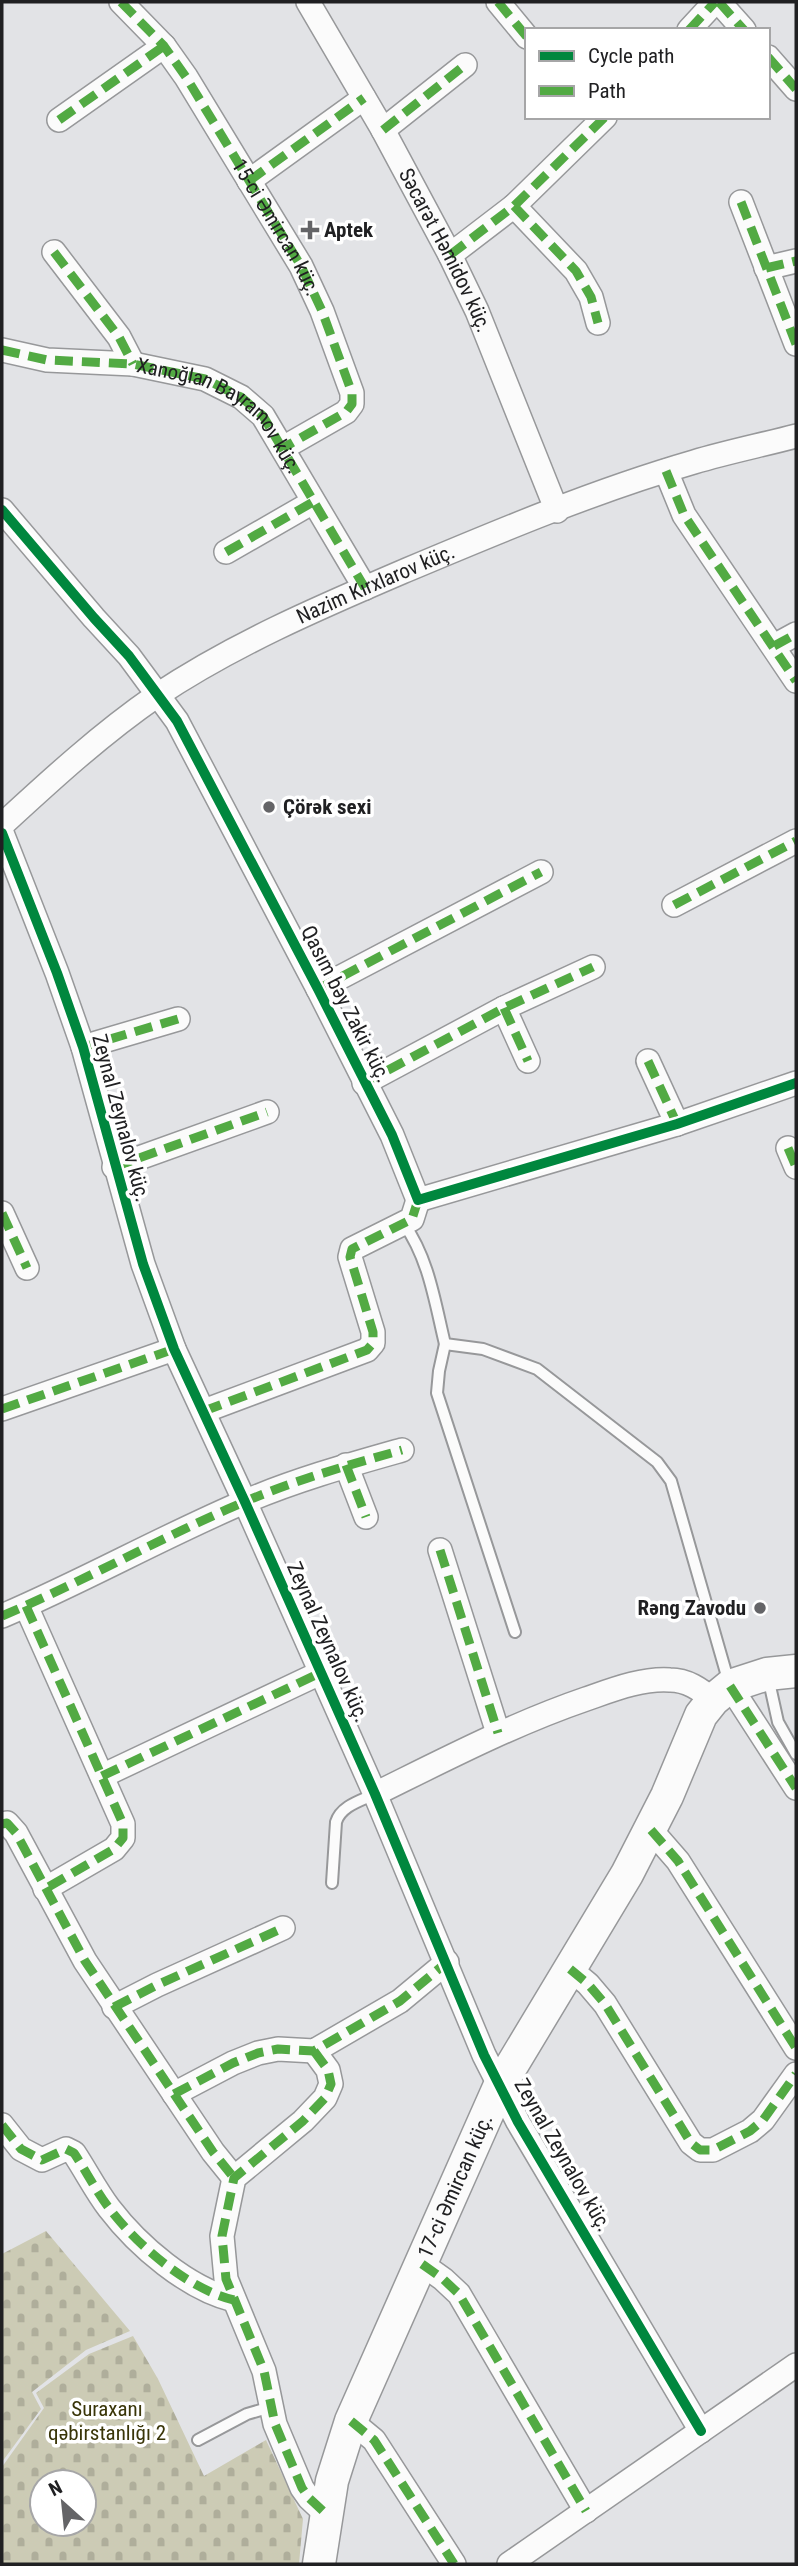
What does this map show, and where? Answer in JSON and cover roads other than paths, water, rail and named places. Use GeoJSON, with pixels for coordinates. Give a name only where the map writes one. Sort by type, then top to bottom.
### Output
{"type":"FeatureCollection","features":[{"type":"Feature","properties":{"kind":"street","name":"15-ci Əmircan küç."},"geometry":{"type":"LineString","coordinates":[[121,2],[163,46],[186,77],[301,266],[322,312],[352,393],[352,404],[346,412],[283,448]]}},
{"type":"Feature","properties":{"kind":"street","name":"Səcarət Həmidov küç."},"geometry":{"type":"LineString","coordinates":[[308,2],[383,130],[450,255],[477,311],[556,511]]}},
{"type":"Feature","properties":{"kind":"street"},"geometry":{"type":"LineString","coordinates":[[498,2],[525,35]]}},
{"type":"Feature","properties":{"kind":"street"},"geometry":{"type":"LineString","coordinates":[[691,28],[717,2],[742,28]]}},
{"type":"Feature","properties":{"kind":"street"},"geometry":{"type":"LineString","coordinates":[[59,120],[163,46]]}},
{"type":"Feature","properties":{"kind":"street"},"geometry":{"type":"LineString","coordinates":[[770,59],[796,89]]}},
{"type":"Feature","properties":{"kind":"street"},"geometry":{"type":"LineString","coordinates":[[383,130],[465,65]]}},
{"type":"Feature","properties":{"kind":"street"},"geometry":{"type":"LineString","coordinates":[[249,181],[364,98]]}},
{"type":"Feature","properties":{"kind":"street"},"geometry":{"type":"LineString","coordinates":[[450,255],[514,206],[598,120]]}},
{"type":"Feature","properties":{"kind":"street"},"geometry":{"type":"LineString","coordinates":[[741,202],[796,344]]}},
{"type":"Feature","properties":{"kind":"street"},"geometry":{"type":"LineString","coordinates":[[514,206],[576,271],[591,298],[598,323]]}},
{"type":"Feature","properties":{"kind":"street"},"geometry":{"type":"LineString","coordinates":[[54,252],[119,337],[133,364]]}},
{"type":"Feature","properties":{"kind":"street"},"geometry":{"type":"LineString","coordinates":[[766,268],[796,261]]}},
{"type":"Feature","properties":{"kind":"street","name":"Xanoğlan Bayramov küç."},"geometry":{"type":"LineString","coordinates":[[2,350],[47,359],[133,364],[205,379],[241,397],[263,416],[365,588]]}},
{"type":"Feature","properties":{"kind":"street","name":"Nazim Kırxlarov küç."},"geometry":{"type":"LineString","coordinates":[[2,825],[109,730],[159,694],[296,619],[470,543],[556,511],[666,471],[796,436]]}},
{"type":"Feature","properties":{"kind":"street"},"geometry":{"type":"LineString","coordinates":[[666,471],[684,515],[796,681]]}},
{"type":"Feature","properties":{"kind":"street"},"geometry":{"type":"LineString","coordinates":[[226,552],[313,502]]}},
{"type":"Feature","properties":{"kind":"street","name":"Qasım bəy Zakir küç."},"geometry":{"type":"LineString","coordinates":[[2,510],[129,656],[177,721],[392,1135],[418,1200]]}},
{"type":"Feature","properties":{"kind":"street"},"geometry":{"type":"LineString","coordinates":[[774,646],[796,634]]}},
{"type":"Feature","properties":{"kind":"street","name":"Zeynal Zeynalov küç."},"geometry":{"type":"LineString","coordinates":[[2,833],[83,1047],[146,1276],[174,1349],[375,1794],[484,2055],[519,2122],[701,2431]]}},
{"type":"Feature","properties":{"kind":"street"},"geometry":{"type":"LineString","coordinates":[[674,905],[796,841]]}},
{"type":"Feature","properties":{"kind":"street"},"geometry":{"type":"LineString","coordinates":[[318,989],[541,872]]}},
{"type":"Feature","properties":{"kind":"street"},"geometry":{"type":"LineString","coordinates":[[364,1083],[503,1008],[593,967]]}},
{"type":"Feature","properties":{"kind":"street"},"geometry":{"type":"LineString","coordinates":[[503,1008],[528,1061]]}},
{"type":"Feature","properties":{"kind":"street"},"geometry":{"type":"LineString","coordinates":[[83,1047],[178,1019]]}},
{"type":"Feature","properties":{"kind":"street"},"geometry":{"type":"LineString","coordinates":[[648,1061],[677,1124]]}},
{"type":"Feature","properties":{"kind":"street"},"geometry":{"type":"LineString","coordinates":[[204,1411],[367,1350],[373,1343],[373,1332],[350,1257],[352,1248],[412,1219],[418,1200],[677,1124],[765,1096],[796,1083]]}},
{"type":"Feature","properties":{"kind":"street"},"geometry":{"type":"LineString","coordinates":[[114,1167],[267,1112]]}},
{"type":"Feature","properties":{"kind":"street"},"geometry":{"type":"LineString","coordinates":[[2,1213],[27,1268]]}},
{"type":"Feature","properties":{"kind":"street"},"geometry":{"type":"LineString","coordinates":[[2,1409],[174,1349]]}},
{"type":"Feature","properties":{"kind":"street"},"geometry":{"type":"LineString","coordinates":[[2,1616],[245,1502],[346,1465],[402,1450]]}},
{"type":"Feature","properties":{"kind":"street"},"geometry":{"type":"LineString","coordinates":[[346,1465],[366,1517]]}},
{"type":"Feature","properties":{"kind":"street"},"geometry":{"type":"LineString","coordinates":[[440,1550],[498,1733]]}},
{"type":"Feature","properties":{"kind":"street"},"geometry":{"type":"LineString","coordinates":[[26,1606],[123,1824],[123,1838],[114,1849],[44,1889]]}},
{"type":"Feature","properties":{"kind":"street"},"geometry":{"type":"LineString","coordinates":[[102,1776],[320,1673]]}},
{"type":"Feature","properties":{"kind":"street"},"geometry":{"type":"LineString","coordinates":[[375,1794],[535,1716],[611,1690],[670,1679],[721,1693],[782,1673]]}},
{"type":"Feature","properties":{"kind":"street"},"geometry":{"type":"LineString","coordinates":[[721,1693],[796,1788]]}},
{"type":"Feature","properties":{"kind":"street","name":"17-ci Əmircan küç."},"geometry":{"type":"LineString","coordinates":[[319,2564],[332,2481],[351,2421],[500,2085],[651,1830],[693,1730],[721,1693]]}},
{"type":"Feature","properties":{"kind":"street"},"geometry":{"type":"LineString","coordinates":[[2,1824],[7,1823],[16,1833],[44,1889],[114,2007],[234,2178]]}},
{"type":"Feature","properties":{"kind":"street"},"geometry":{"type":"LineString","coordinates":[[651,1830],[678,1861],[796,2048]]}},
{"type":"Feature","properties":{"kind":"street"},"geometry":{"type":"LineString","coordinates":[[114,2007],[283,1928]]}},
{"type":"Feature","properties":{"kind":"street"},"geometry":{"type":"LineString","coordinates":[[174,2094],[258,2053],[278,2049],[314,2051],[400,2001],[447,1962]]}},
{"type":"Feature","properties":{"kind":"street"},"geometry":{"type":"LineString","coordinates":[[570,1969],[588,1984],[605,2004],[691,2143],[700,2150],[713,2150],[750,2131],[763,2120],[796,2074]]}},
{"type":"Feature","properties":{"kind":"street"},"geometry":{"type":"LineString","coordinates":[[314,2051],[328,2070],[331,2084],[325,2098],[303,2121],[234,2178],[222,2236],[226,2279],[264,2371],[275,2424],[302,2488],[325,2513]]}},
{"type":"Feature","properties":{"kind":"street"},"geometry":{"type":"LineString","coordinates":[[2,2125],[21,2149],[42,2160],[66,2149],[74,2153],[109,2208],[127,2229],[173,2270],[215,2296],[234,2300]]}},
{"type":"Feature","properties":{"kind":"street"},"geometry":{"type":"LineString","coordinates":[[422,2264],[443,2278],[459,2294],[586,2511]]}},
{"type":"Feature","properties":{"kind":"street"},"geometry":{"type":"LineString","coordinates":[[509,2564],[796,2365]]}},
{"type":"Feature","properties":{"kind":"street"},"geometry":{"type":"LineString","coordinates":[[351,2421],[374,2440],[454,2564]]}},
{"type":"Feature","properties":{"kind":"lane"},"geometry":{"type":"LineString","coordinates":[[404,1224],[422,1257],[445,1344],[437,1393],[515,1632]]}},
{"type":"Feature","properties":{"kind":"lane"},"geometry":{"type":"LineString","coordinates":[[445,1344],[483,1349],[537,1369],[657,1462],[671,1481],[721,1693]]}},
{"type":"Feature","properties":{"kind":"lane"},"geometry":{"type":"LineString","coordinates":[[782,1673],[778,1721],[796,1754]]}},
{"type":"Feature","properties":{"kind":"lane"},"geometry":{"type":"LineString","coordinates":[[331,1883],[338,1814],[375,1794]]}},
{"type":"Feature","properties":{"kind":"lane"},"geometry":{"type":"LineString","coordinates":[[198,2440],[247,2414],[271,2407]]}},
{"type":"Feature","properties":{"kind":"place","name":"Aptek"},"geometry":{"type":"Point","coordinates":[310,230]}},
{"type":"Feature","properties":{"kind":"place","name":"Çörək sexi"},"geometry":{"type":"Point","coordinates":[269,807]}},
{"type":"Feature","properties":{"kind":"place","name":"Rəng Zavodu"},"geometry":{"type":"Point","coordinates":[760,1608]}},
{"type":"Feature","properties":{"kind":"park label","name":"Suraxanı qəbirstanlığı 2"},"geometry":{"type":"Point","coordinates":[107,2421]}}]}
